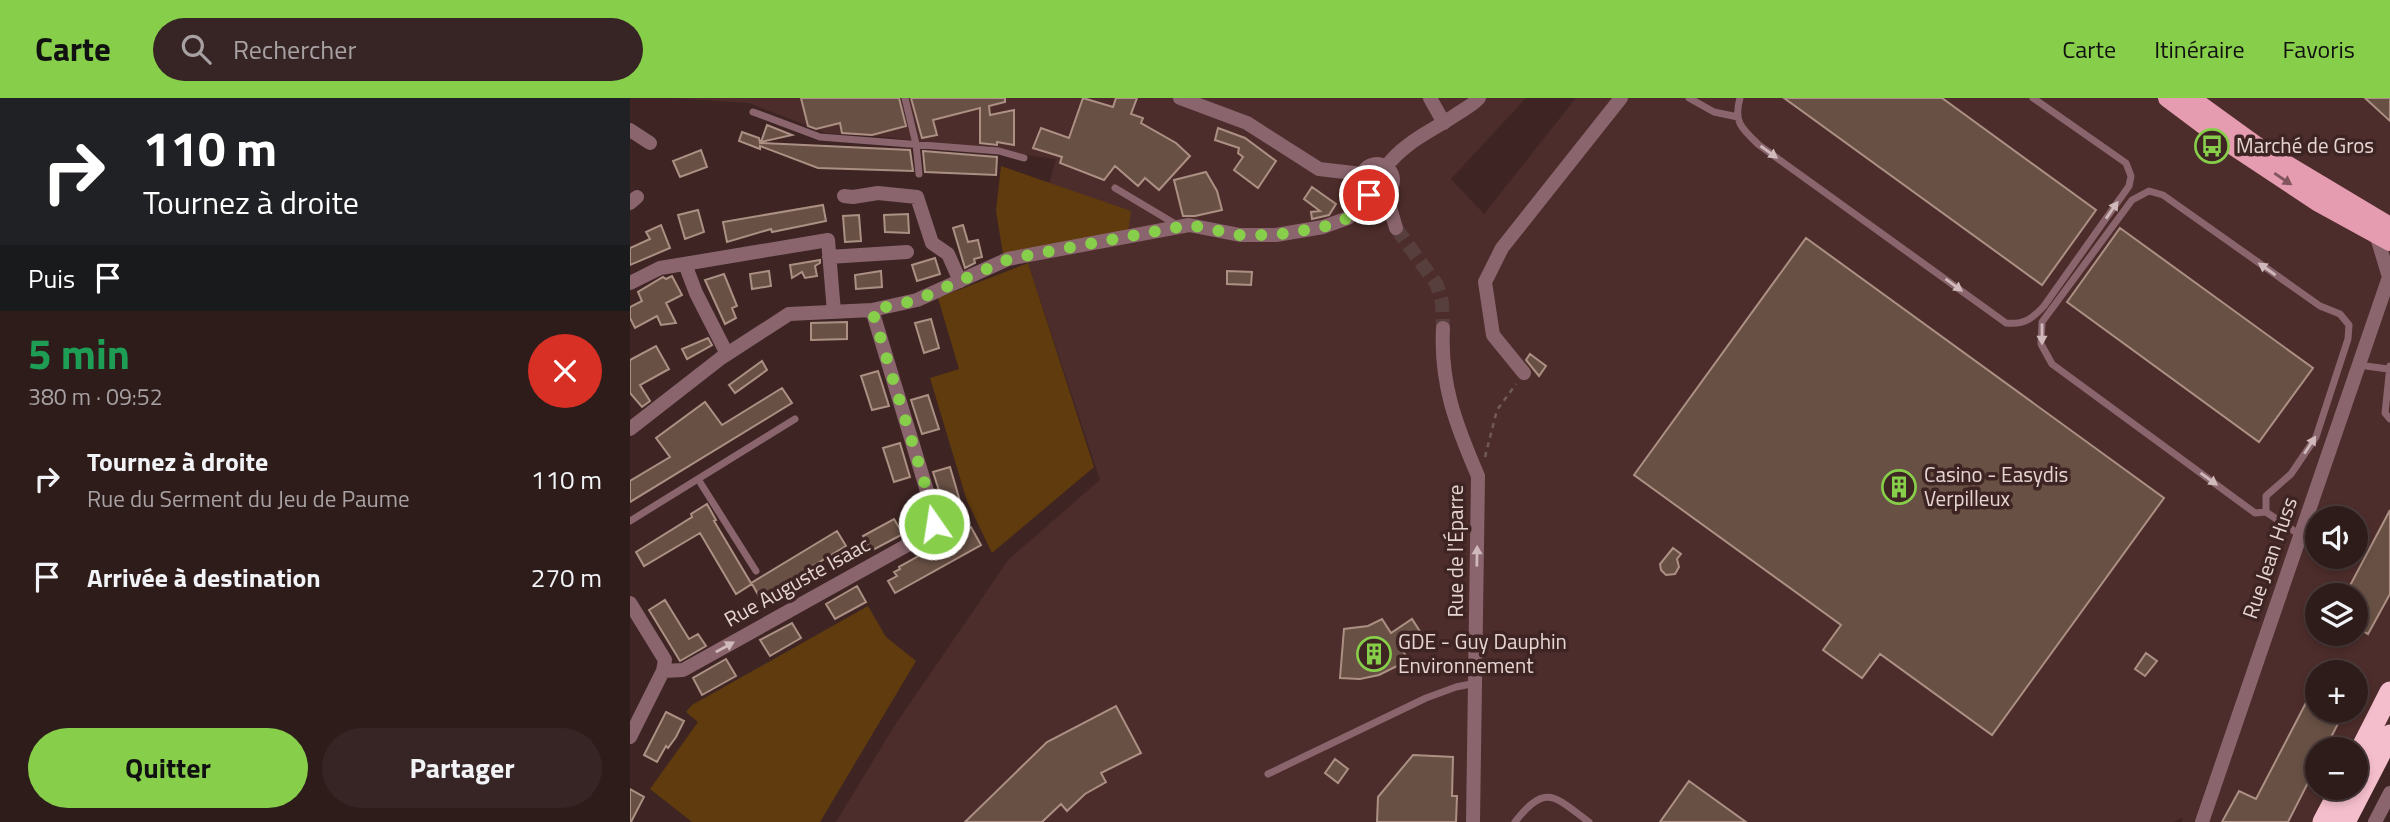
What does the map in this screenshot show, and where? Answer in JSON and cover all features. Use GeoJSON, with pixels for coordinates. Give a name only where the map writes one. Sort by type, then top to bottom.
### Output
{"type":"FeatureCollection","features":[{"type":"Feature","properties":{"kind":"highway"},"geometry":{"type":"LineString","coordinates":[[2367,737],[2390,692]]}},
{"type":"Feature","properties":{"kind":"highway"},"geometry":{"type":"LineString","coordinates":[[2345,822],[2390,736]]}},
{"type":"Feature","properties":{"kind":"highway"},"geometry":{"type":"LineString","coordinates":[[2323,822],[2335,800]]}},
{"type":"Feature","properties":{"kind":"main road"},"geometry":{"type":"LineString","coordinates":[[2167,98],[2219,137],[2318,202],[2385,234]]}},
{"type":"Feature","properties":{"kind":"main road"},"geometry":{"type":"LineString","coordinates":[[2191,98],[2385,234]]}},
{"type":"Feature","properties":{"kind":"street"},"geometry":{"type":"LineString","coordinates":[[1180,98],[1247,122],[1319,169],[1362,174]]}},
{"type":"Feature","properties":{"kind":"street"},"geometry":{"type":"LineString","coordinates":[[1430,98],[1444,123]]}},
{"type":"Feature","properties":{"kind":"street"},"geometry":{"type":"LineString","coordinates":[[1387,167],[1396,154],[1408,144],[1479,98]]}},
{"type":"Feature","properties":{"kind":"street"},"geometry":{"type":"LineString","coordinates":[[1524,373],[1493,335],[1485,282],[1502,248],[1621,98]]}},
{"type":"Feature","properties":{"kind":"street"},"geometry":{"type":"LineString","coordinates":[[630,130],[650,143]]}},
{"type":"Feature","properties":{"kind":"street"},"geometry":{"type":"LineString","coordinates":[[1372,165],[1387,167],[1393,180],[1386,194],[1378,197],[1369,195],[1361,184],[1362,174],[1372,165]]}},
{"type":"Feature","properties":{"kind":"street"},"geometry":{"type":"LineString","coordinates":[[844,196],[878,193],[917,197],[932,243],[947,254],[960,281]]}},
{"type":"Feature","properties":{"kind":"street"},"geometry":{"type":"LineString","coordinates":[[1386,194],[1396,228]]}},
{"type":"Feature","properties":{"kind":"street"},"geometry":{"type":"LineString","coordinates":[[630,429],[727,355],[789,314],[872,310],[917,300],[1009,259],[1189,225],[1240,235],[1276,235],[1311,229],[1348,218],[1363,205],[1369,195]]}},
{"type":"Feature","properties":{"kind":"street","name":"Rue Jean Huss"},"geometry":{"type":"LineString","coordinates":[[2202,822],[2358,365],[2385,303],[2389,276],[2385,234]]}},
{"type":"Feature","properties":{"kind":"street"},"geometry":{"type":"LineString","coordinates":[[630,282],[660,268],[828,240],[834,312]]}},
{"type":"Feature","properties":{"kind":"street"},"geometry":{"type":"LineString","coordinates":[[829,257],[906,252]]}},
{"type":"Feature","properties":{"kind":"street"},"geometry":{"type":"LineString","coordinates":[[685,264],[696,293],[727,355]]}},
{"type":"Feature","properties":{"kind":"street","name":"Rue Auguste Isaac"},"geometry":{"type":"LineString","coordinates":[[663,671],[683,670],[929,533],[934,524],[934,514],[872,310]]}},
{"type":"Feature","properties":{"kind":"street","name":"Rue de l'Éparre"},"geometry":{"type":"LineString","coordinates":[[1443,328],[1442,352],[1449,401],[1456,426],[1478,476],[1473,822]]}},
{"type":"Feature","properties":{"kind":"street"},"geometry":{"type":"LineString","coordinates":[[630,737],[663,671],[665,660],[631,609]]}},
{"type":"Feature","properties":{"kind":"street"},"geometry":{"type":"LineString","coordinates":[[2375,822],[2390,793]]}},
{"type":"Feature","properties":{"kind":"lane"},"geometry":{"type":"LineString","coordinates":[[905,98],[916,144],[919,174]]}},
{"type":"Feature","properties":{"kind":"lane"},"geometry":{"type":"LineString","coordinates":[[1689,98],[1714,112],[1738,117]]}},
{"type":"Feature","properties":{"kind":"lane"},"geometry":{"type":"LineString","coordinates":[[1740,98],[1736,111],[1742,129],[1759,145],[2006,323],[2019,324],[2032,320],[2044,306],[2130,186],[2131,176],[2126,163],[2033,98]]}},
{"type":"Feature","properties":{"kind":"lane"},"geometry":{"type":"LineString","coordinates":[[753,112],[820,137],[999,151],[1024,158]]}},
{"type":"Feature","properties":{"kind":"lane"},"geometry":{"type":"LineString","coordinates":[[1115,188],[1181,227]]}},
{"type":"Feature","properties":{"kind":"lane"},"geometry":{"type":"LineString","coordinates":[[2266,512],[2266,496],[2291,474],[2316,437],[2348,339],[2349,325],[2340,314],[2320,306],[2163,195],[2149,191],[2132,200],[2042,322],[2041,345],[2052,364],[2255,513],[2266,512],[2300,535]]}},
{"type":"Feature","properties":{"kind":"lane"},"geometry":{"type":"LineString","coordinates":[[2358,365],[2389,368],[2385,413],[2390,419]]}},
{"type":"Feature","properties":{"kind":"lane"},"geometry":{"type":"LineString","coordinates":[[630,521],[795,419]]}},
{"type":"Feature","properties":{"kind":"lane"},"geometry":{"type":"LineString","coordinates":[[698,479],[756,571]]}},
{"type":"Feature","properties":{"kind":"lane"},"geometry":{"type":"LineString","coordinates":[[1268,774],[1426,698],[1476,683]]}},
{"type":"Feature","properties":{"kind":"lane"},"geometry":{"type":"LineString","coordinates":[[1515,822],[1531,804],[1546,796],[1555,797],[1589,822]]}},
{"type":"Feature","properties":{"kind":"path"},"geometry":{"type":"LineString","coordinates":[[1478,476],[1497,410],[1524,373]]}},
{"type":"Feature","properties":{"kind":"shaded area"},"geometry":{"type":"Polygon","coordinates":[[[672,98],[1526,98],[1451,179],[1484,214],[1576,98],[2390,98],[2390,749],[2368,794],[2368,737],[2305,737],[2305,800],[2365,800],[2354,822],[2182,822],[2183,818],[2172,822],[836,822],[895,725],[1009,559],[1100,480],[1028,263],[1056,159],[888,137],[826,133],[749,103],[672,98]]]}},
{"type":"Feature","properties":{"kind":"shaded area"},"geometry":{"type":"Polygon","coordinates":[[[1001,166],[1131,211],[1128,232],[1003,254],[996,211],[1001,166]]]}},
{"type":"Feature","properties":{"kind":"shaded area"},"geometry":{"type":"Polygon","coordinates":[[[1028,263],[1094,467],[992,553],[967,501],[930,378],[959,369],[938,298],[1028,263]]]}},
{"type":"Feature","properties":{"kind":"shaded area"},"geometry":{"type":"Polygon","coordinates":[[[868,606],[886,637],[916,661],[820,822],[692,822],[650,789],[698,722],[686,712],[692,705],[868,606]]]}},
{"type":"Feature","properties":{"kind":"building"},"geometry":{"type":"Polygon","coordinates":[[[801,98],[899,98],[906,126],[872,135],[842,133],[840,123],[816,129],[808,126],[801,98]]]}},
{"type":"Feature","properties":{"kind":"building"},"geometry":{"type":"Polygon","coordinates":[[[911,98],[1005,98],[1005,102],[989,106],[990,115],[1014,110],[1014,145],[980,143],[980,108],[933,120],[937,135],[922,138],[911,98]]]}},
{"type":"Feature","properties":{"kind":"building"},"geometry":{"type":"Polygon","coordinates":[[[1083,98],[1113,107],[1116,98],[1137,98],[1131,114],[1143,118],[1141,123],[1176,143],[1190,156],[1159,190],[1145,178],[1138,186],[1115,166],[1104,180],[1060,163],[1062,157],[1033,148],[1041,128],[1069,138],[1083,98]]]}},
{"type":"Feature","properties":{"kind":"building"},"geometry":{"type":"Polygon","coordinates":[[[1784,98],[1942,98],[2096,210],[2042,285],[1784,98]]]}},
{"type":"Feature","properties":{"kind":"building"},"geometry":{"type":"Polygon","coordinates":[[[2365,98],[2390,98],[2390,121],[2365,98]]]}},
{"type":"Feature","properties":{"kind":"building"},"geometry":{"type":"Polygon","coordinates":[[[767,125],[792,135],[761,142],[767,125]]]}},
{"type":"Feature","properties":{"kind":"building"},"geometry":{"type":"Polygon","coordinates":[[[1218,128],[1245,138],[1276,161],[1258,188],[1234,170],[1243,157],[1238,153],[1239,148],[1215,140],[1218,128]]]}},
{"type":"Feature","properties":{"kind":"building"},"geometry":{"type":"Polygon","coordinates":[[[742,132],[759,138],[760,143],[910,150],[913,171],[818,168],[739,141],[742,132]]]}},
{"type":"Feature","properties":{"kind":"building"},"geometry":{"type":"Polygon","coordinates":[[[701,150],[707,167],[680,177],[673,161],[701,150]]]}},
{"type":"Feature","properties":{"kind":"building"},"geometry":{"type":"Polygon","coordinates":[[[923,151],[997,157],[996,175],[925,172],[923,151]]]}},
{"type":"Feature","properties":{"kind":"building"},"geometry":{"type":"Polygon","coordinates":[[[1206,172],[1217,191],[1222,210],[1183,216],[1174,180],[1206,172]]]}},
{"type":"Feature","properties":{"kind":"building"},"geometry":{"type":"Polygon","coordinates":[[[1312,187],[1336,204],[1329,215],[1312,219],[1311,212],[1320,211],[1304,199],[1312,187]]]}},
{"type":"Feature","properties":{"kind":"building"},"geometry":{"type":"Polygon","coordinates":[[[823,205],[826,221],[772,232],[771,229],[727,242],[723,222],[823,205]]]}},
{"type":"Feature","properties":{"kind":"building"},"geometry":{"type":"Polygon","coordinates":[[[698,210],[704,232],[685,239],[678,215],[698,210]]]}},
{"type":"Feature","properties":{"kind":"building"},"geometry":{"type":"Polygon","coordinates":[[[908,214],[909,233],[885,232],[884,215],[908,214]]]}},
{"type":"Feature","properties":{"kind":"building"},"geometry":{"type":"Polygon","coordinates":[[[859,215],[861,241],[845,242],[843,216],[859,215]]]}},
{"type":"Feature","properties":{"kind":"building"},"geometry":{"type":"Polygon","coordinates":[[[661,225],[670,248],[630,265],[630,248],[650,239],[646,232],[661,225]]]}},
{"type":"Feature","properties":{"kind":"building"},"geometry":{"type":"Polygon","coordinates":[[[963,225],[968,242],[978,240],[982,257],[974,259],[975,263],[965,268],[953,228],[963,225]]]}},
{"type":"Feature","properties":{"kind":"building"},"geometry":{"type":"Polygon","coordinates":[[[2120,228],[2313,368],[2259,442],[2067,302],[2120,228]]]}},
{"type":"Feature","properties":{"kind":"building","name":"Casino - Easydis Verpilleux"},"geometry":{"type":"Polygon","coordinates":[[[1806,238],[2164,498],[1992,735],[1880,654],[1862,678],[1823,650],[1841,625],[1634,475],[1806,238]]]}},
{"type":"Feature","properties":{"kind":"building"},"geometry":{"type":"Polygon","coordinates":[[[935,258],[940,274],[917,281],[912,265],[935,258]]]}},
{"type":"Feature","properties":{"kind":"building"},"geometry":{"type":"Polygon","coordinates":[[[820,260],[815,266],[817,276],[805,278],[802,272],[792,278],[790,265],[820,260]]]}},
{"type":"Feature","properties":{"kind":"building"},"geometry":{"type":"Polygon","coordinates":[[[769,271],[771,286],[752,289],[750,274],[769,271]]]}},
{"type":"Feature","properties":{"kind":"building"},"geometry":{"type":"Polygon","coordinates":[[[881,271],[882,287],[856,289],[855,275],[881,271]]]}},
{"type":"Feature","properties":{"kind":"building"},"geometry":{"type":"Polygon","coordinates":[[[1227,271],[1252,272],[1251,285],[1227,284],[1227,271]]]}},
{"type":"Feature","properties":{"kind":"building"},"geometry":{"type":"Polygon","coordinates":[[[724,274],[737,306],[732,308],[736,318],[725,324],[705,280],[724,274]]]}},
{"type":"Feature","properties":{"kind":"building"},"geometry":{"type":"Polygon","coordinates":[[[672,276],[682,295],[666,303],[676,323],[661,325],[657,316],[635,328],[630,318],[630,307],[642,301],[638,292],[663,277],[666,279],[672,276]]]}},
{"type":"Feature","properties":{"kind":"building"},"geometry":{"type":"Polygon","coordinates":[[[931,319],[939,348],[924,353],[915,323],[931,319]]]}},
{"type":"Feature","properties":{"kind":"building"},"geometry":{"type":"Polygon","coordinates":[[[847,322],[847,339],[811,340],[811,323],[847,322]]]}},
{"type":"Feature","properties":{"kind":"building"},"geometry":{"type":"Polygon","coordinates":[[[708,338],[712,345],[687,359],[682,349],[708,338]]]}},
{"type":"Feature","properties":{"kind":"building"},"geometry":{"type":"Polygon","coordinates":[[[656,346],[669,369],[640,385],[650,401],[642,407],[630,393],[630,360],[656,346]]]}},
{"type":"Feature","properties":{"kind":"building"},"geometry":{"type":"Polygon","coordinates":[[[1530,354],[1546,366],[1539,376],[1526,360],[1530,354]]]}},
{"type":"Feature","properties":{"kind":"building"},"geometry":{"type":"Polygon","coordinates":[[[762,361],[767,370],[735,393],[729,385],[762,361]]]}},
{"type":"Feature","properties":{"kind":"building"},"geometry":{"type":"Polygon","coordinates":[[[878,371],[889,406],[872,410],[861,376],[878,371]]]}},
{"type":"Feature","properties":{"kind":"building"},"geometry":{"type":"Polygon","coordinates":[[[782,388],[792,403],[630,502],[630,481],[670,457],[656,438],[705,402],[722,425],[782,388]]]}},
{"type":"Feature","properties":{"kind":"building"},"geometry":{"type":"Polygon","coordinates":[[[928,395],[939,429],[922,434],[911,400],[928,395]]]}},
{"type":"Feature","properties":{"kind":"building"},"geometry":{"type":"Polygon","coordinates":[[[900,443],[910,477],[894,482],[883,448],[900,443]]]}},
{"type":"Feature","properties":{"kind":"building"},"geometry":{"type":"Polygon","coordinates":[[[950,467],[960,501],[944,506],[933,472],[950,467]]]}},
{"type":"Feature","properties":{"kind":"building"},"geometry":{"type":"Polygon","coordinates":[[[707,504],[716,520],[714,521],[751,583],[837,531],[846,546],[760,598],[752,584],[736,594],[700,533],[644,566],[636,552],[692,517],[691,514],[707,504]]]}},
{"type":"Feature","properties":{"kind":"building"},"geometry":{"type":"Polygon","coordinates":[[[2390,510],[2390,594],[2368,634],[2368,583],[2351,583],[2359,569],[2368,569],[2368,552],[2390,510]]]}},
{"type":"Feature","properties":{"kind":"building"},"geometry":{"type":"Polygon","coordinates":[[[894,519],[903,534],[871,551],[863,536],[894,519]]]}},
{"type":"Feature","properties":{"kind":"building"},"geometry":{"type":"Polygon","coordinates":[[[971,527],[981,545],[895,593],[888,581],[897,576],[894,572],[900,569],[899,567],[940,544],[939,541],[961,529],[962,532],[971,527]]]}},
{"type":"Feature","properties":{"kind":"building"},"geometry":{"type":"Polygon","coordinates":[[[1673,548],[1681,554],[1677,559],[1679,567],[1675,574],[1666,575],[1660,564],[1673,548]]]}},
{"type":"Feature","properties":{"kind":"building"},"geometry":{"type":"Polygon","coordinates":[[[857,586],[866,602],[835,619],[826,604],[857,586]]]}},
{"type":"Feature","properties":{"kind":"building"},"geometry":{"type":"Polygon","coordinates":[[[665,600],[689,639],[698,634],[706,646],[680,661],[649,610],[665,600]]]}},
{"type":"Feature","properties":{"kind":"building","name":"GDE - Guy Dauphin Environnement"},"geometry":{"type":"Polygon","coordinates":[[[1382,619],[1391,633],[1412,619],[1421,633],[1400,647],[1409,660],[1379,675],[1360,679],[1340,678],[1344,629],[1368,626],[1382,619]]]}},
{"type":"Feature","properties":{"kind":"building"},"geometry":{"type":"Polygon","coordinates":[[[792,623],[801,638],[770,656],[760,640],[792,623]]]}},
{"type":"Feature","properties":{"kind":"building"},"geometry":{"type":"Polygon","coordinates":[[[2146,653],[2157,661],[2145,676],[2135,669],[2146,653]]]}},
{"type":"Feature","properties":{"kind":"building"},"geometry":{"type":"Polygon","coordinates":[[[726,659],[736,676],[702,695],[693,678],[726,659]]]}},
{"type":"Feature","properties":{"kind":"building"},"geometry":{"type":"Polygon","coordinates":[[[2305,705],[2305,723],[2338,723],[2331,737],[2305,737],[2305,789],[2288,822],[2222,822],[2239,791],[2256,799],[2305,705]]]}},
{"type":"Feature","properties":{"kind":"building"},"geometry":{"type":"Polygon","coordinates":[[[1116,706],[1141,753],[1101,773],[1106,782],[1085,794],[1067,811],[1061,804],[1042,822],[965,822],[1047,742],[1116,706]]]}},
{"type":"Feature","properties":{"kind":"building"},"geometry":{"type":"Polygon","coordinates":[[[666,712],[684,721],[676,737],[668,748],[666,746],[657,762],[644,755],[666,712]]]}},
{"type":"Feature","properties":{"kind":"building"},"geometry":{"type":"Polygon","coordinates":[[[1413,755],[1453,757],[1452,796],[1457,796],[1456,822],[1377,822],[1378,797],[1413,755]]]}},
{"type":"Feature","properties":{"kind":"building"},"geometry":{"type":"Polygon","coordinates":[[[1335,759],[1348,769],[1338,783],[1325,773],[1335,759]]]}},
{"type":"Feature","properties":{"kind":"building"},"geometry":{"type":"Polygon","coordinates":[[[1689,781],[1746,822],[1660,822],[1689,781]]]}},
{"type":"Feature","properties":{"kind":"building"},"geometry":{"type":"Polygon","coordinates":[[[630,789],[644,797],[631,822],[630,822],[630,789]]]}},
{"type":"Feature","properties":{"kind":"tunnel"},"geometry":{"type":"LineString","coordinates":[[1396,228],[1437,285],[1442,302],[1443,328]]}},
{"type":"Feature","properties":{"kind":"place","name":"Marché de Gros"},"geometry":{"type":"Point","coordinates":[2212,146]}},
{"type":"Feature","properties":{"kind":"place","name":"Casino - Easydis Verpilleux"},"geometry":{"type":"Point","coordinates":[1899,487]}},
{"type":"Feature","properties":{"kind":"place","name":"GDE - Guy Dauphin Environnement"},"geometry":{"type":"Point","coordinates":[1374,654]}},
{"type":"Feature","properties":{"kind":"route"},"geometry":{"type":"LineString","coordinates":[[934,524],[934,514],[872,310],[917,300],[1009,259],[1189,225],[1240,235],[1276,235],[1323,227],[1348,218],[1363,205],[1369,195]]}}]}
